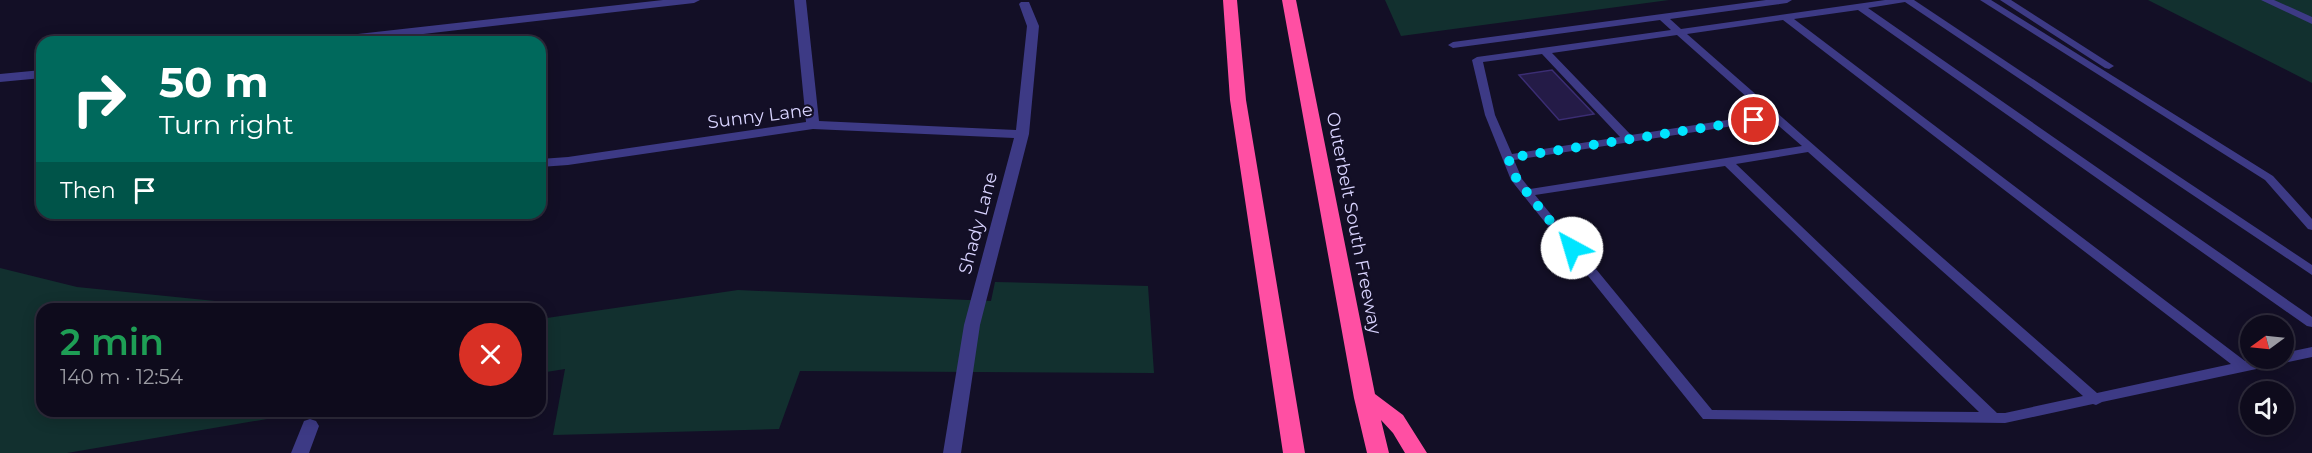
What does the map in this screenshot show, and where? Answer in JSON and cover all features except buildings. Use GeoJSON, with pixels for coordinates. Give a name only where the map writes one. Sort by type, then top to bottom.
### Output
{"type":"FeatureCollection","features":[{"type":"Feature","properties":{"kind":"highway"},"geometry":{"type":"LineString","coordinates":[[1230,0],[1238,100],[1289,446]]}},
{"type":"Feature","properties":{"kind":"highway","name":"Outerbelt South Freeway"},"geometry":{"type":"LineString","coordinates":[[1289,0],[1365,398],[1378,453]]}},
{"type":"Feature","properties":{"kind":"highway"},"geometry":{"type":"LineString","coordinates":[[1365,398],[1386,411],[1404,429],[1416,453]]}},
{"type":"Feature","properties":{"kind":"street"},"geometry":{"type":"LineString","coordinates":[[375,36],[694,0]]}},
{"type":"Feature","properties":{"kind":"street"},"geometry":{"type":"LineString","coordinates":[[800,0],[813,125]]}},
{"type":"Feature","properties":{"kind":"street","name":"Shady Lane"},"geometry":{"type":"LineString","coordinates":[[952,453],[972,325],[1022,134],[1033,26],[1025,4]]}},
{"type":"Feature","properties":{"kind":"street"},"geometry":{"type":"LineString","coordinates":[[0,78],[36,75]]}},
{"type":"Feature","properties":{"kind":"street","name":"Sunny Lane"},"geometry":{"type":"LineString","coordinates":[[546,163],[813,125],[1022,134]]}},
{"type":"Feature","properties":{"kind":"street"},"geometry":{"type":"LineString","coordinates":[[300,453],[310,426]]}},
{"type":"Feature","properties":{"kind":"lane"},"geometry":{"type":"LineString","coordinates":[[1453,45],[1787,0]]}},
{"type":"Feature","properties":{"kind":"lane"},"geometry":{"type":"LineString","coordinates":[[1902,0],[1477,60],[1490,115],[1517,180],[1708,415],[2005,418],[2240,368]]}},
{"type":"Feature","properties":{"kind":"lane"},"geometry":{"type":"LineString","coordinates":[[1908,0],[2312,271]]}},
{"type":"Feature","properties":{"kind":"lane"},"geometry":{"type":"LineString","coordinates":[[1985,0],[2269,178],[2312,226]]}},
{"type":"Feature","properties":{"kind":"lane"},"geometry":{"type":"LineString","coordinates":[[2005,0],[2109,66]]}},
{"type":"Feature","properties":{"kind":"lane"},"geometry":{"type":"LineString","coordinates":[[2266,0],[2312,21]]}},
{"type":"Feature","properties":{"kind":"lane"},"geometry":{"type":"LineString","coordinates":[[1860,7],[2312,323]]}},
{"type":"Feature","properties":{"kind":"lane"},"geometry":{"type":"LineString","coordinates":[[1662,17],[2096,400]]}},
{"type":"Feature","properties":{"kind":"lane"},"geometry":{"type":"LineString","coordinates":[[1785,17],[2240,364]]}},
{"type":"Feature","properties":{"kind":"lane"},"geometry":{"type":"LineString","coordinates":[[1544,50],[1628,139]]}},
{"type":"Feature","properties":{"kind":"lane"},"geometry":{"type":"LineString","coordinates":[[1508,158],[1775,116]]}},
{"type":"Feature","properties":{"kind":"lane"},"geometry":{"type":"LineString","coordinates":[[1527,193],[1811,148]]}},
{"type":"Feature","properties":{"kind":"lane"},"geometry":{"type":"LineString","coordinates":[[1728,162],[1994,418]]}},
{"type":"Feature","properties":{"kind":"lane"},"geometry":{"type":"LineString","coordinates":[[2294,356],[2312,352]]}},
{"type":"Feature","properties":{"kind":"green space"},"geometry":{"type":"Polygon","coordinates":[[[1385,0],[1669,0],[1401,36],[1385,0]]]}},
{"type":"Feature","properties":{"kind":"green space"},"geometry":{"type":"Polygon","coordinates":[[[2148,0],[2312,0],[2312,83],[2148,0]]]}},
{"type":"Feature","properties":{"kind":"green space"},"geometry":{"type":"Polygon","coordinates":[[[0,268],[77,287],[215,301],[213,303],[36,303],[36,417],[279,417],[67,453],[0,453],[0,268]]]}},
{"type":"Feature","properties":{"kind":"green space"},"geometry":{"type":"Polygon","coordinates":[[[995,282],[1148,286],[1154,373],[800,371],[779,429],[553,435],[565,369],[546,372],[546,318],[738,290],[991,301],[995,282]]]}},
{"type":"Feature","properties":{"kind":"route"},"geometry":{"type":"LineString","coordinates":[[1572,248],[1517,180],[1508,158],[1754,120]]}}]}
